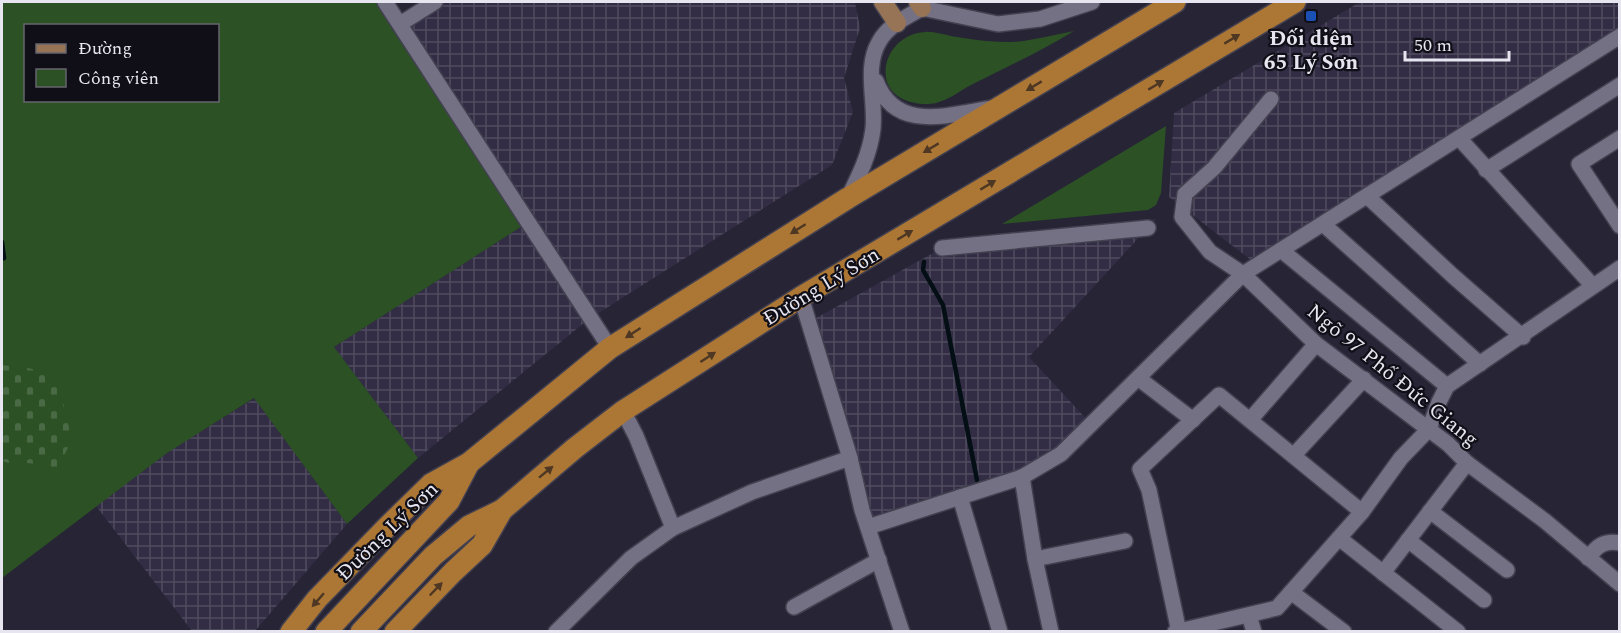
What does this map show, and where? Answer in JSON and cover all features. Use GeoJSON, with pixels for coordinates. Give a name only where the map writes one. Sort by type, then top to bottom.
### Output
{"type":"FeatureCollection","features":[{"type":"Feature","properties":{"kind":"highway","name":"Đường Lý Sơn"},"geometry":{"type":"LineString","coordinates":[[291,632],[317,599],[423,491],[431,484],[469,463],[610,348],[848,198],[1176,2]]}},
{"type":"Feature","properties":{"kind":"highway","name":"Đường Lý Sơn"},"geometry":{"type":"LineString","coordinates":[[395,632],[482,545],[502,510],[575,448],[624,411],[801,297],[1295,2]]}},
{"type":"Feature","properties":{"kind":"highway"},"geometry":{"type":"LineString","coordinates":[[326,632],[449,501],[469,463]]}},
{"type":"Feature","properties":{"kind":"highway"},"geometry":{"type":"LineString","coordinates":[[361,632],[433,556],[469,526],[502,510]]}},
{"type":"Feature","properties":{"kind":"main road"},"geometry":{"type":"LineString","coordinates":[[884,2],[897,23]]}},
{"type":"Feature","properties":{"kind":"street"},"geometry":{"type":"LineString","coordinates":[[386,2],[610,348]]}},
{"type":"Feature","properties":{"kind":"street"},"geometry":{"type":"LineString","coordinates":[[400,24],[435,2]]}},
{"type":"Feature","properties":{"kind":"street"},"geometry":{"type":"LineString","coordinates":[[848,198],[860,175],[869,149],[873,128],[871,69],[878,43],[897,23],[920,5],[941,14],[998,24],[1040,19],[1092,2]]}},
{"type":"Feature","properties":{"kind":"street"},"geometry":{"type":"LineString","coordinates":[[868,527],[1022,477],[1061,454],[1243,274],[1620,36]]}},
{"type":"Feature","properties":{"kind":"street","name":"Đường Lý Sơn"},"geometry":{"type":"LineString","coordinates":[[871,69],[880,93],[887,103],[911,116],[927,118],[999,107]]}},
{"type":"Feature","properties":{"kind":"street"},"geometry":{"type":"LineString","coordinates":[[1486,170],[1620,85]]}},
{"type":"Feature","properties":{"kind":"street","name":"Ngõ 97 Phố Đức Giang"},"geometry":{"type":"LineString","coordinates":[[1270,99],[1214,168],[1185,194],[1182,217],[1210,252],[1243,274],[1316,344],[1429,429],[1467,463],[1545,521],[1620,584]]}},
{"type":"Feature","properties":{"kind":"street"},"geometry":{"type":"LineString","coordinates":[[1459,138],[1592,285]]}},
{"type":"Feature","properties":{"kind":"street"},"geometry":{"type":"LineString","coordinates":[[1620,138],[1579,164],[1620,226]]}},
{"type":"Feature","properties":{"kind":"street"},"geometry":{"type":"LineString","coordinates":[[1367,196],[1522,337]]}},
{"type":"Feature","properties":{"kind":"street"},"geometry":{"type":"LineString","coordinates":[[1323,224],[1480,364]]}},
{"type":"Feature","properties":{"kind":"street"},"geometry":{"type":"LineString","coordinates":[[942,248],[1148,228]]}},
{"type":"Feature","properties":{"kind":"street"},"geometry":{"type":"LineString","coordinates":[[1281,250],[1448,386]]}},
{"type":"Feature","properties":{"kind":"street"},"geometry":{"type":"LineString","coordinates":[[1362,512],[1219,395],[1140,469],[1149,490],[1178,631],[1277,608],[1362,512],[1401,458],[1429,429],[1448,386],[1522,337],[1592,285],[1620,268]]}},
{"type":"Feature","properties":{"kind":"street"},"geometry":{"type":"LineString","coordinates":[[801,297],[850,458],[868,527],[902,632]]}},
{"type":"Feature","properties":{"kind":"street"},"geometry":{"type":"LineString","coordinates":[[1250,420],[1316,344]]}},
{"type":"Feature","properties":{"kind":"street"},"geometry":{"type":"LineString","coordinates":[[1138,378],[1192,420]]}},
{"type":"Feature","properties":{"kind":"street"},"geometry":{"type":"LineString","coordinates":[[1294,455],[1364,379]]}},
{"type":"Feature","properties":{"kind":"street"},"geometry":{"type":"LineString","coordinates":[[624,411],[674,528]]}},
{"type":"Feature","properties":{"kind":"street"},"geometry":{"type":"LineString","coordinates":[[556,632],[631,558],[674,528],[752,492],[850,458]]}},
{"type":"Feature","properties":{"kind":"street"},"geometry":{"type":"LineString","coordinates":[[1383,573],[1467,463]]}},
{"type":"Feature","properties":{"kind":"street"},"geometry":{"type":"LineString","coordinates":[[1022,477],[1035,559],[1051,632]]}},
{"type":"Feature","properties":{"kind":"street"},"geometry":{"type":"LineString","coordinates":[[960,497],[1000,632]]}},
{"type":"Feature","properties":{"kind":"street"},"geometry":{"type":"LineString","coordinates":[[1430,511],[1508,570]]}},
{"type":"Feature","properties":{"kind":"street"},"geometry":{"type":"LineString","coordinates":[[1339,538],[1458,632]]}},
{"type":"Feature","properties":{"kind":"street"},"geometry":{"type":"LineString","coordinates":[[1408,540],[1484,600]]}},
{"type":"Feature","properties":{"kind":"street"},"geometry":{"type":"LineString","coordinates":[[1035,559],[1125,541]]}},
{"type":"Feature","properties":{"kind":"street"},"geometry":{"type":"LineString","coordinates":[[1588,558],[1596,547],[1604,542],[1620,543]]}},
{"type":"Feature","properties":{"kind":"street"},"geometry":{"type":"LineString","coordinates":[[794,607],[879,560]]}},
{"type":"Feature","properties":{"kind":"street"},"geometry":{"type":"LineString","coordinates":[[1291,592],[1344,632]]}},
{"type":"Feature","properties":{"kind":"street"},"geometry":{"type":"LineString","coordinates":[[1249,615],[1254,632]]}},
{"type":"Feature","properties":{"kind":"shaded area"},"geometry":{"type":"Polygon","coordinates":[[[435,2],[855,2],[860,28],[844,78],[853,112],[832,165],[589,319],[418,458],[334,347],[527,223],[400,24],[435,2]]]}},
{"type":"Feature","properties":{"kind":"shaded area"},"geometry":{"type":"Polygon","coordinates":[[[1360,2],[1619,2],[1619,36],[1255,263],[1169,197],[1174,113],[1360,2]]]}},
{"type":"Feature","properties":{"kind":"shaded area"},"geometry":{"type":"Polygon","coordinates":[[[1156,219],[1029,357],[1091,424],[1022,477],[868,527],[809,322],[942,248],[1156,219]]]}},
{"type":"Feature","properties":{"kind":"shaded area"},"geometry":{"type":"Polygon","coordinates":[[[255,398],[347,524],[255,631],[192,631],[96,506],[172,449],[255,398]]]}},
{"type":"Feature","properties":{"kind":"green space"},"geometry":{"type":"Polygon","coordinates":[[[2,2],[384,2],[527,223],[334,347],[418,458],[347,524],[254,398],[167,453],[2,578],[2,2]]]}},
{"type":"Feature","properties":{"kind":"green space"},"geometry":{"type":"Polygon","coordinates":[[[1074,31],[940,102],[928,104],[908,101],[894,93],[887,82],[886,69],[889,56],[897,44],[910,36],[929,32],[977,40],[1011,42],[1074,31]]]}},
{"type":"Feature","properties":{"kind":"green space"},"geometry":{"type":"Polygon","coordinates":[[[1166,126],[1161,193],[1156,205],[1148,210],[1002,224],[1166,126]]]}},
{"type":"Feature","properties":{"kind":"green space"},"geometry":{"type":"Polygon","coordinates":[[[2,365],[34,369],[51,377],[54,381],[64,406],[70,438],[67,450],[56,468],[2,461],[2,365]]]}},
{"type":"Feature","properties":{"kind":"waterway"},"geometry":{"type":"LineString","coordinates":[[2,242],[4,258],[2,259]]}},
{"type":"Feature","properties":{"kind":"waterway"},"geometry":{"type":"LineString","coordinates":[[924,262],[923,270],[943,305],[977,480]]}},
{"type":"Feature","properties":{"kind":"place","name":"Đối diện 65 Lý Sơn"},"geometry":{"type":"Point","coordinates":[1311,16]}}]}
